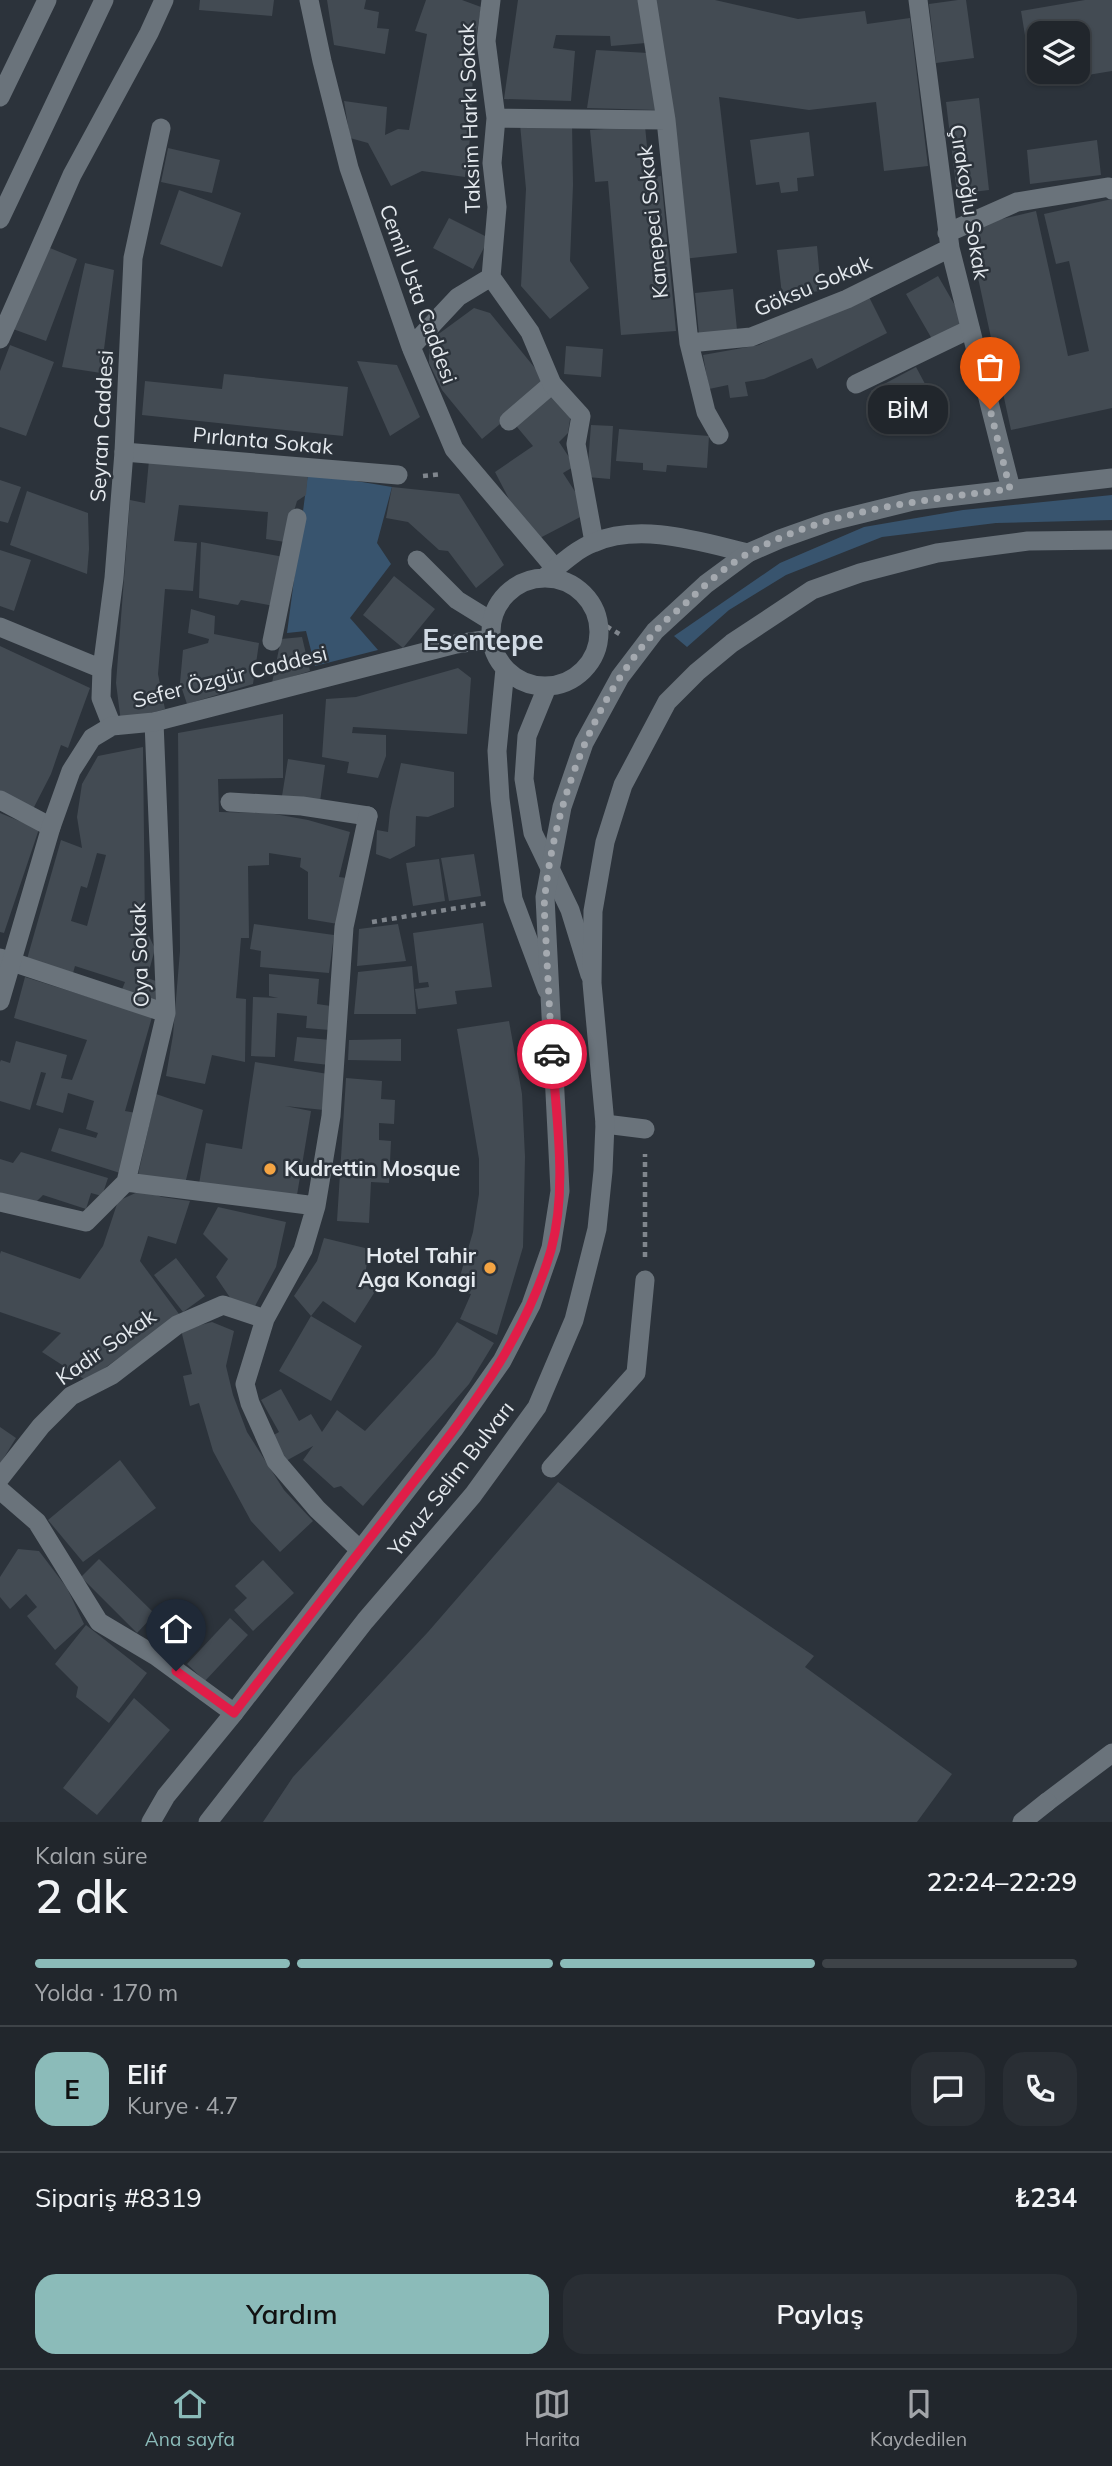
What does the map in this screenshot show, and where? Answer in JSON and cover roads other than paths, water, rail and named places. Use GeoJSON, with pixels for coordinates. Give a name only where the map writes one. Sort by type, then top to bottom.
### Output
{"type":"FeatureCollection","features":[{"type":"Feature","properties":{"kind":"street"},"geometry":{"type":"LineString","coordinates":[[0,97],[47,0]]}},
{"type":"Feature","properties":{"kind":"street"},"geometry":{"type":"LineString","coordinates":[[0,219],[104,0]]}},
{"type":"Feature","properties":{"kind":"street"},"geometry":{"type":"LineString","coordinates":[[0,339],[72,176],[164,0]]}},
{"type":"Feature","properties":{"kind":"street","name":"Cemil Usta Caddesi"},"geometry":{"type":"LineString","coordinates":[[309,0],[349,168],[411,347],[454,449],[550,573]]}},
{"type":"Feature","properties":{"kind":"street","name":"Taksim Harkı Sokak"},"geometry":{"type":"LineString","coordinates":[[491,0],[486,41],[496,118],[492,163],[497,207],[491,277]]}},
{"type":"Feature","properties":{"kind":"street","name":"Kanepeci Sokak"},"geometry":{"type":"LineString","coordinates":[[647,0],[666,120],[689,343],[706,412],[719,435]]}},
{"type":"Feature","properties":{"kind":"street","name":"Çırakoğlu Sokak"},"geometry":{"type":"LineString","coordinates":[[918,0],[948,241],[1010,489]]}},
{"type":"Feature","properties":{"kind":"street"},"geometry":{"type":"LineString","coordinates":[[496,118],[666,120]]}},
{"type":"Feature","properties":{"kind":"street","name":"Seyran Caddesi"},"geometry":{"type":"LineString","coordinates":[[112,726],[101,698],[102,669],[114,578],[124,452],[133,258],[161,128]]}},
{"type":"Feature","properties":{"kind":"street","name":"Göksu Sokak"},"geometry":{"type":"LineString","coordinates":[[689,343],[751,337],[847,299],[1017,202],[1109,187],[1112,190]]}},
{"type":"Feature","properties":{"kind":"street"},"geometry":{"type":"LineString","coordinates":[[411,347],[458,297],[491,277],[530,332],[552,384],[581,416],[576,444],[594,542]]}},
{"type":"Feature","properties":{"kind":"street"},"geometry":{"type":"LineString","coordinates":[[856,384],[970,329]]}},
{"type":"Feature","properties":{"kind":"street"},"geometry":{"type":"LineString","coordinates":[[509,421],[552,384]]}},
{"type":"Feature","properties":{"kind":"street","name":"Pırlanta Sokak"},"geometry":{"type":"LineString","coordinates":[[124,452],[398,475]]}},
{"type":"Feature","properties":{"kind":"street","name":"Yavuz Selim Bulvarı"},"geometry":{"type":"LineString","coordinates":[[150,1822],[166,1796],[234,1713],[454,1429],[502,1361],[531,1305],[551,1248],[560,1191],[545,897],[562,807],[584,743],[620,677],[655,631],[706,584],[748,553],[780,539],[828,522],[913,501],[1112,478]]}},
{"type":"Feature","properties":{"kind":"street"},"geometry":{"type":"LineString","coordinates":[[272,641],[297,518]]}},
{"type":"Feature","properties":{"kind":"street"},"geometry":{"type":"LineString","coordinates":[[550,573],[579,589],[592,603],[598,621],[599,639],[593,657],[582,672],[566,682],[547,687],[516,678],[497,658],[491,630],[498,604],[510,590],[526,580],[550,573],[594,542],[621,535],[675,536],[748,553]]}},
{"type":"Feature","properties":{"kind":"street","name":"Yavuz Selim Bulvarı"},"geometry":{"type":"LineString","coordinates":[[208,1822],[365,1621],[473,1495],[537,1406],[574,1320],[597,1229],[604,1124],[592,983],[593,911],[605,842],[623,785],[667,702],[697,672],[733,643],[811,590],[860,573],[937,553],[1028,541],[1112,540]]}},
{"type":"Feature","properties":{"kind":"street"},"geometry":{"type":"LineString","coordinates":[[417,560],[491,630]]}},
{"type":"Feature","properties":{"kind":"street"},"geometry":{"type":"LineString","coordinates":[[0,627],[102,669]]}},
{"type":"Feature","properties":{"kind":"street","name":"Sefer Özgür Caddesi"},"geometry":{"type":"LineString","coordinates":[[0,1001],[6,961],[51,827],[71,771],[92,738],[112,726],[154,722],[443,647],[491,630]]}},
{"type":"Feature","properties":{"kind":"street","name":"Yavuz Selim Bulvarı"},"geometry":{"type":"LineString","coordinates":[[505,669],[497,751],[500,799],[513,899],[549,994]]}},
{"type":"Feature","properties":{"kind":"street","name":"Yavuz Selim Bulvarı"},"geometry":{"type":"LineString","coordinates":[[547,687],[527,736],[524,779],[533,833],[570,910],[592,983]]}},
{"type":"Feature","properties":{"kind":"street","name":"Oya Sokak"},"geometry":{"type":"LineString","coordinates":[[126,1182],[166,1013],[154,722]]}},
{"type":"Feature","properties":{"kind":"street"},"geometry":{"type":"LineString","coordinates":[[0,800],[51,827]]}},
{"type":"Feature","properties":{"kind":"street"},"geometry":{"type":"LineString","coordinates":[[230,802],[302,806],[368,816],[344,926],[331,1116],[317,1206],[303,1250],[265,1319],[245,1384],[250,1403],[276,1461],[317,1509],[360,1550]]}},
{"type":"Feature","properties":{"kind":"street"},"geometry":{"type":"LineString","coordinates":[[6,961],[166,1013]]}},
{"type":"Feature","properties":{"kind":"street"},"geometry":{"type":"LineString","coordinates":[[604,1124],[645,1129]]}},
{"type":"Feature","properties":{"kind":"street"},"geometry":{"type":"LineString","coordinates":[[0,1202],[86,1222],[126,1182],[317,1206]]}},
{"type":"Feature","properties":{"kind":"street"},"geometry":{"type":"LineString","coordinates":[[551,1468],[636,1373],[645,1280]]}},
{"type":"Feature","properties":{"kind":"street","name":"Kadir Sokak"},"geometry":{"type":"LineString","coordinates":[[0,1478],[41,1426],[71,1396],[112,1375],[177,1325],[223,1304],[265,1319]]}},
{"type":"Feature","properties":{"kind":"street"},"geometry":{"type":"LineString","coordinates":[[0,1490],[37,1522],[99,1622],[156,1656],[234,1713]]}},
{"type":"Feature","properties":{"kind":"street"},"geometry":{"type":"LineString","coordinates":[[1022,1822],[1112,1753]]}},
{"type":"Feature","properties":{"kind":"place","name":"BİM"},"geometry":{"type":"Point","coordinates":[990,409]}},
{"type":"Feature","properties":{"kind":"place","name":"Kudrettin Mosque"},"geometry":{"type":"Point","coordinates":[270,1169]}},
{"type":"Feature","properties":{"kind":"place","name":"Hotel Tahir Aga Konagi"},"geometry":{"type":"Point","coordinates":[490,1268]}},
{"type":"Feature","properties":{"kind":"district","name":"Esentepe"},"geometry":{"type":"Point","coordinates":[483,640]}}]}
